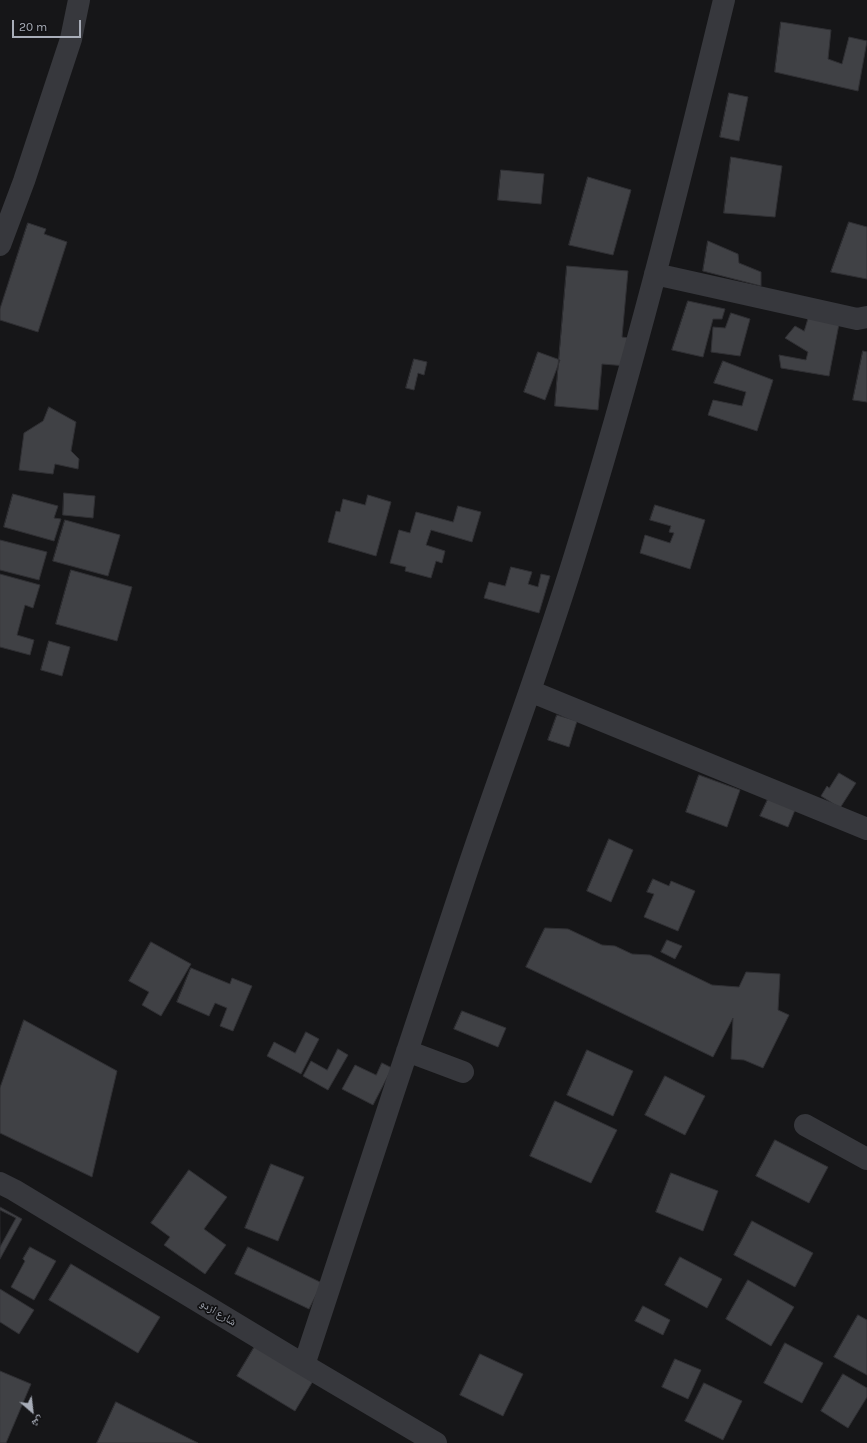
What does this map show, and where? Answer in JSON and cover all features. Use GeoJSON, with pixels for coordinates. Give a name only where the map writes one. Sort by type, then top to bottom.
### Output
{"type":"FeatureCollection","features":[{"type":"Feature","properties":{"kind":"street"},"geometry":{"type":"LineString","coordinates":[[0,245],[24,181],[68,46],[79,0]]}},
{"type":"Feature","properties":{"kind":"street"},"geometry":{"type":"LineString","coordinates":[[304,1365],[466,872],[530,691],[577,550],[620,407],[676,198],[724,0]]}},
{"type":"Feature","properties":{"kind":"street"},"geometry":{"type":"LineString","coordinates":[[655,274],[857,319],[867,317]]}},
{"type":"Feature","properties":{"kind":"street"},"geometry":{"type":"LineString","coordinates":[[530,691],[867,829]]}},
{"type":"Feature","properties":{"kind":"street"},"geometry":{"type":"LineString","coordinates":[[407,1051],[463,1072]]}},
{"type":"Feature","properties":{"kind":"street"},"geometry":{"type":"LineString","coordinates":[[805,1125],[867,1159]]}},
{"type":"Feature","properties":{"kind":"street","name":"شارع ازدو"},"geometry":{"type":"LineString","coordinates":[[0,1183],[436,1443]]}},
{"type":"Feature","properties":{"kind":"building"},"geometry":{"type":"Polygon","coordinates":[[[781,22],[831,30],[828,59],[842,64],[849,37],[867,41],[858,91],[775,72],[781,22]]]}},
{"type":"Feature","properties":{"kind":"building"},"geometry":{"type":"Polygon","coordinates":[[[729,93],[748,97],[739,141],[720,137],[729,93]]]}},
{"type":"Feature","properties":{"kind":"building"},"geometry":{"type":"Polygon","coordinates":[[[731,157],[782,166],[775,217],[724,213],[731,157]]]}},
{"type":"Feature","properties":{"kind":"building"},"geometry":{"type":"Polygon","coordinates":[[[501,170],[544,174],[541,204],[498,200],[501,170]]]}},
{"type":"Feature","properties":{"kind":"building"},"geometry":{"type":"Polygon","coordinates":[[[588,177],[631,190],[613,255],[569,245],[588,177]]]}},
{"type":"Feature","properties":{"kind":"building"},"geometry":{"type":"Polygon","coordinates":[[[849,222],[867,227],[867,279],[831,272],[849,222]]]}},
{"type":"Feature","properties":{"kind":"building"},"geometry":{"type":"Polygon","coordinates":[[[28,223],[46,229],[44,234],[67,242],[38,332],[0,320],[0,309],[28,223]]]}},
{"type":"Feature","properties":{"kind":"building"},"geometry":{"type":"Polygon","coordinates":[[[708,241],[738,254],[739,263],[761,272],[761,286],[703,271],[708,241]]]}},
{"type":"Feature","properties":{"kind":"building"},"geometry":{"type":"Polygon","coordinates":[[[567,266],[628,271],[622,337],[629,338],[627,366],[602,364],[598,410],[555,406],[567,266]]]}},
{"type":"Feature","properties":{"kind":"building"},"geometry":{"type":"Polygon","coordinates":[[[688,301],[725,309],[722,319],[713,319],[703,357],[672,350],[688,301]]]}},
{"type":"Feature","properties":{"kind":"building"},"geometry":{"type":"Polygon","coordinates":[[[731,313],[750,319],[740,356],[711,352],[713,327],[725,328],[731,313]]]}},
{"type":"Feature","properties":{"kind":"building"},"geometry":{"type":"Polygon","coordinates":[[[809,316],[839,324],[829,376],[781,368],[779,355],[806,360],[808,352],[785,338],[795,326],[804,331],[809,316]]]}},
{"type":"Feature","properties":{"kind":"building"},"geometry":{"type":"Polygon","coordinates":[[[863,351],[867,352],[867,402],[853,400],[863,351]]]}},
{"type":"Feature","properties":{"kind":"building"},"geometry":{"type":"Polygon","coordinates":[[[538,352],[560,360],[545,400],[524,392],[538,352]]]}},
{"type":"Feature","properties":{"kind":"building"},"geometry":{"type":"Polygon","coordinates":[[[414,359],[427,362],[424,375],[418,373],[414,390],[406,388],[414,359]]]}},
{"type":"Feature","properties":{"kind":"building"},"geometry":{"type":"Polygon","coordinates":[[[723,361],[773,380],[757,431],[708,415],[713,400],[742,406],[746,392],[714,383],[723,361]]]}},
{"type":"Feature","properties":{"kind":"building"},"geometry":{"type":"Polygon","coordinates":[[[49,407],[76,422],[71,451],[79,459],[78,469],[55,464],[53,474],[19,470],[24,433],[43,421],[49,407]]]}},
{"type":"Feature","properties":{"kind":"building"},"geometry":{"type":"Polygon","coordinates":[[[64,493],[95,496],[93,518],[63,515],[64,493]]]}},
{"type":"Feature","properties":{"kind":"building"},"geometry":{"type":"Polygon","coordinates":[[[13,494],[58,506],[54,518],[61,519],[54,541],[4,527],[13,494]]]}},
{"type":"Feature","properties":{"kind":"building"},"geometry":{"type":"Polygon","coordinates":[[[368,495],[391,502],[376,556],[328,542],[336,511],[340,512],[343,499],[365,505],[368,495]]]}},
{"type":"Feature","properties":{"kind":"building"},"geometry":{"type":"Polygon","coordinates":[[[655,505],[705,520],[690,569],[640,553],[645,535],[670,543],[674,533],[669,532],[671,526],[650,520],[655,505]]]}},
{"type":"Feature","properties":{"kind":"building"},"geometry":{"type":"Polygon","coordinates":[[[458,506],[481,512],[472,542],[431,530],[426,545],[445,551],[442,563],[436,561],[431,578],[405,571],[406,567],[390,563],[399,530],[410,533],[416,512],[453,522],[458,506]]]}},
{"type":"Feature","properties":{"kind":"building"},"geometry":{"type":"Polygon","coordinates":[[[65,520],[120,535],[108,576],[53,561],[65,520]]]}},
{"type":"Feature","properties":{"kind":"building"},"geometry":{"type":"Polygon","coordinates":[[[0,540],[47,552],[39,580],[0,570],[0,540]]]}},
{"type":"Feature","properties":{"kind":"building"},"geometry":{"type":"Polygon","coordinates":[[[511,567],[532,572],[528,584],[538,587],[541,574],[550,576],[539,613],[484,598],[489,582],[505,586],[511,567]]]}},
{"type":"Feature","properties":{"kind":"building"},"geometry":{"type":"Polygon","coordinates":[[[71,570],[132,587],[117,641],[56,624],[71,570]]]}},
{"type":"Feature","properties":{"kind":"building"},"geometry":{"type":"Polygon","coordinates":[[[0,574],[40,585],[33,608],[25,605],[17,635],[34,640],[30,655],[0,647],[0,574]]]}},
{"type":"Feature","properties":{"kind":"building"},"geometry":{"type":"Polygon","coordinates":[[[49,641],[70,647],[62,676],[41,670],[49,641]]]}},
{"type":"Feature","properties":{"kind":"building"},"geometry":{"type":"Polygon","coordinates":[[[557,715],[577,721],[569,747],[548,740],[557,715]]]}},
{"type":"Feature","properties":{"kind":"building"},"geometry":{"type":"Polygon","coordinates":[[[839,773],[856,783],[840,808],[821,796],[827,786],[829,788],[839,773]]]}},
{"type":"Feature","properties":{"kind":"building"},"geometry":{"type":"Polygon","coordinates":[[[699,775],[740,790],[727,827],[686,812],[699,775]]]}},
{"type":"Feature","properties":{"kind":"building"},"geometry":{"type":"Polygon","coordinates":[[[768,799],[795,810],[788,827],[760,816],[768,799]]]}},
{"type":"Feature","properties":{"kind":"building"},"geometry":{"type":"Polygon","coordinates":[[[609,839],[633,850],[611,902],[587,891],[609,839]]]}},
{"type":"Feature","properties":{"kind":"building"},"geometry":{"type":"Polygon","coordinates":[[[653,879],[669,886],[671,881],[695,891],[678,931],[644,917],[654,894],[647,892],[653,879]]]}},
{"type":"Feature","properties":{"kind":"building"},"geometry":{"type":"Polygon","coordinates":[[[545,928],[568,929],[602,945],[615,946],[632,954],[650,955],[712,985],[739,987],[746,972],[780,974],[778,1010],[789,1015],[763,1068],[744,1060],[731,1059],[733,1018],[713,1057],[526,967],[545,928]]]}},
{"type":"Feature","properties":{"kind":"building"},"geometry":{"type":"Polygon","coordinates":[[[667,940],[682,946],[675,959],[661,952],[667,940]]]}},
{"type":"Feature","properties":{"kind":"building"},"geometry":{"type":"Polygon","coordinates":[[[151,942],[191,964],[161,1016],[142,1005],[149,992],[129,981],[151,942]]]}},
{"type":"Feature","properties":{"kind":"building"},"geometry":{"type":"Polygon","coordinates":[[[191,968],[230,984],[232,978],[252,986],[233,1031],[220,1026],[227,1008],[215,1003],[209,1016],[177,1002],[191,968]]]}},
{"type":"Feature","properties":{"kind":"building"},"geometry":{"type":"Polygon","coordinates":[[[462,1011],[506,1028],[498,1047],[454,1029],[462,1011]]]}},
{"type":"Feature","properties":{"kind":"building"},"geometry":{"type":"Polygon","coordinates":[[[24,1020],[117,1071],[92,1177],[0,1133],[0,1088],[24,1020]]]}},
{"type":"Feature","properties":{"kind":"building"},"geometry":{"type":"Polygon","coordinates":[[[306,1032],[319,1039],[301,1074],[267,1056],[274,1042],[295,1053],[306,1032]]]}},
{"type":"Feature","properties":{"kind":"building"},"geometry":{"type":"Polygon","coordinates":[[[338,1049],[348,1055],[328,1090],[303,1076],[311,1061],[327,1070],[338,1049]]]}},
{"type":"Feature","properties":{"kind":"building"},"geometry":{"type":"Polygon","coordinates":[[[587,1050],[633,1071],[613,1116],[567,1095],[587,1050]]]}},
{"type":"Feature","properties":{"kind":"building"},"geometry":{"type":"Polygon","coordinates":[[[382,1063],[392,1068],[373,1105],[342,1089],[355,1065],[376,1075],[382,1063]]]}},
{"type":"Feature","properties":{"kind":"building"},"geometry":{"type":"Polygon","coordinates":[[[665,1076],[705,1096],[685,1135],[645,1115],[665,1076]]]}},
{"type":"Feature","properties":{"kind":"building"},"geometry":{"type":"Polygon","coordinates":[[[555,1101],[617,1130],[591,1183],[530,1156],[555,1101]]]}},
{"type":"Feature","properties":{"kind":"building"},"geometry":{"type":"Polygon","coordinates":[[[775,1140],[828,1167],[809,1203],[756,1176],[775,1140]]]}},
{"type":"Feature","properties":{"kind":"building"},"geometry":{"type":"Polygon","coordinates":[[[271,1164],[304,1177],[278,1241],[245,1228],[271,1164]]]}},
{"type":"Feature","properties":{"kind":"building"},"geometry":{"type":"Polygon","coordinates":[[[189,1170],[227,1197],[204,1229],[226,1245],[205,1274],[164,1245],[170,1237],[151,1223],[189,1170]]]}},
{"type":"Feature","properties":{"kind":"building"},"geometry":{"type":"Polygon","coordinates":[[[671,1173],[718,1191],[703,1231],[656,1212],[671,1173]]]}},
{"type":"Feature","properties":{"kind":"building"},"geometry":{"type":"Polygon","coordinates":[[[0,1207],[22,1219],[0,1259],[0,1207]]]}},
{"type":"Feature","properties":{"kind":"building"},"geometry":{"type":"Polygon","coordinates":[[[0,1210],[16,1218],[0,1247],[0,1210]]]}},
{"type":"Feature","properties":{"kind":"building"},"geometry":{"type":"Polygon","coordinates":[[[752,1221],[813,1253],[795,1287],[734,1255],[752,1221]]]}},
{"type":"Feature","properties":{"kind":"building"},"geometry":{"type":"Polygon","coordinates":[[[30,1247],[56,1261],[34,1300],[11,1287],[25,1261],[23,1259],[30,1247]]]}},
{"type":"Feature","properties":{"kind":"building"},"geometry":{"type":"Polygon","coordinates":[[[248,1247],[322,1283],[309,1309],[235,1274],[248,1247]]]}},
{"type":"Feature","properties":{"kind":"building"},"geometry":{"type":"Polygon","coordinates":[[[680,1257],[722,1279],[707,1308],[665,1285],[680,1257]]]}},
{"type":"Feature","properties":{"kind":"building"},"geometry":{"type":"Polygon","coordinates":[[[71,1264],[160,1317],[138,1353],[49,1300],[71,1264]]]}},
{"type":"Feature","properties":{"kind":"building"},"geometry":{"type":"Polygon","coordinates":[[[748,1280],[794,1307],[771,1346],[726,1319],[748,1280]]]}},
{"type":"Feature","properties":{"kind":"building"},"geometry":{"type":"Polygon","coordinates":[[[0,1289],[34,1310],[19,1334],[0,1322],[0,1289]]]}},
{"type":"Feature","properties":{"kind":"building"},"geometry":{"type":"Polygon","coordinates":[[[643,1306],[670,1320],[663,1335],[635,1321],[643,1306]]]}},
{"type":"Feature","properties":{"kind":"building"},"geometry":{"type":"Polygon","coordinates":[[[858,1315],[867,1320],[867,1375],[834,1357],[858,1315]]]}},
{"type":"Feature","properties":{"kind":"building"},"geometry":{"type":"Polygon","coordinates":[[[785,1343],[823,1363],[802,1403],[764,1383],[785,1343]]]}},
{"type":"Feature","properties":{"kind":"building"},"geometry":{"type":"Polygon","coordinates":[[[255,1346],[313,1381],[295,1411],[237,1376],[255,1346]]]}},
{"type":"Feature","properties":{"kind":"building"},"geometry":{"type":"Polygon","coordinates":[[[480,1354],[523,1374],[503,1416],[460,1395],[480,1354]]]}},
{"type":"Feature","properties":{"kind":"building"},"geometry":{"type":"Polygon","coordinates":[[[675,1359],[701,1370],[688,1399],[662,1387],[675,1359]]]}},
{"type":"Feature","properties":{"kind":"building"},"geometry":{"type":"Polygon","coordinates":[[[0,1371],[31,1384],[6,1443],[0,1443],[0,1371]]]}},
{"type":"Feature","properties":{"kind":"building"},"geometry":{"type":"Polygon","coordinates":[[[843,1374],[867,1388],[867,1397],[848,1428],[821,1411],[843,1374]]]}},
{"type":"Feature","properties":{"kind":"building"},"geometry":{"type":"Polygon","coordinates":[[[704,1383],[742,1401],[723,1440],[685,1421],[704,1383]]]}},
{"type":"Feature","properties":{"kind":"building"},"geometry":{"type":"Polygon","coordinates":[[[116,1402],[198,1443],[97,1443],[116,1402]]]}}]}
